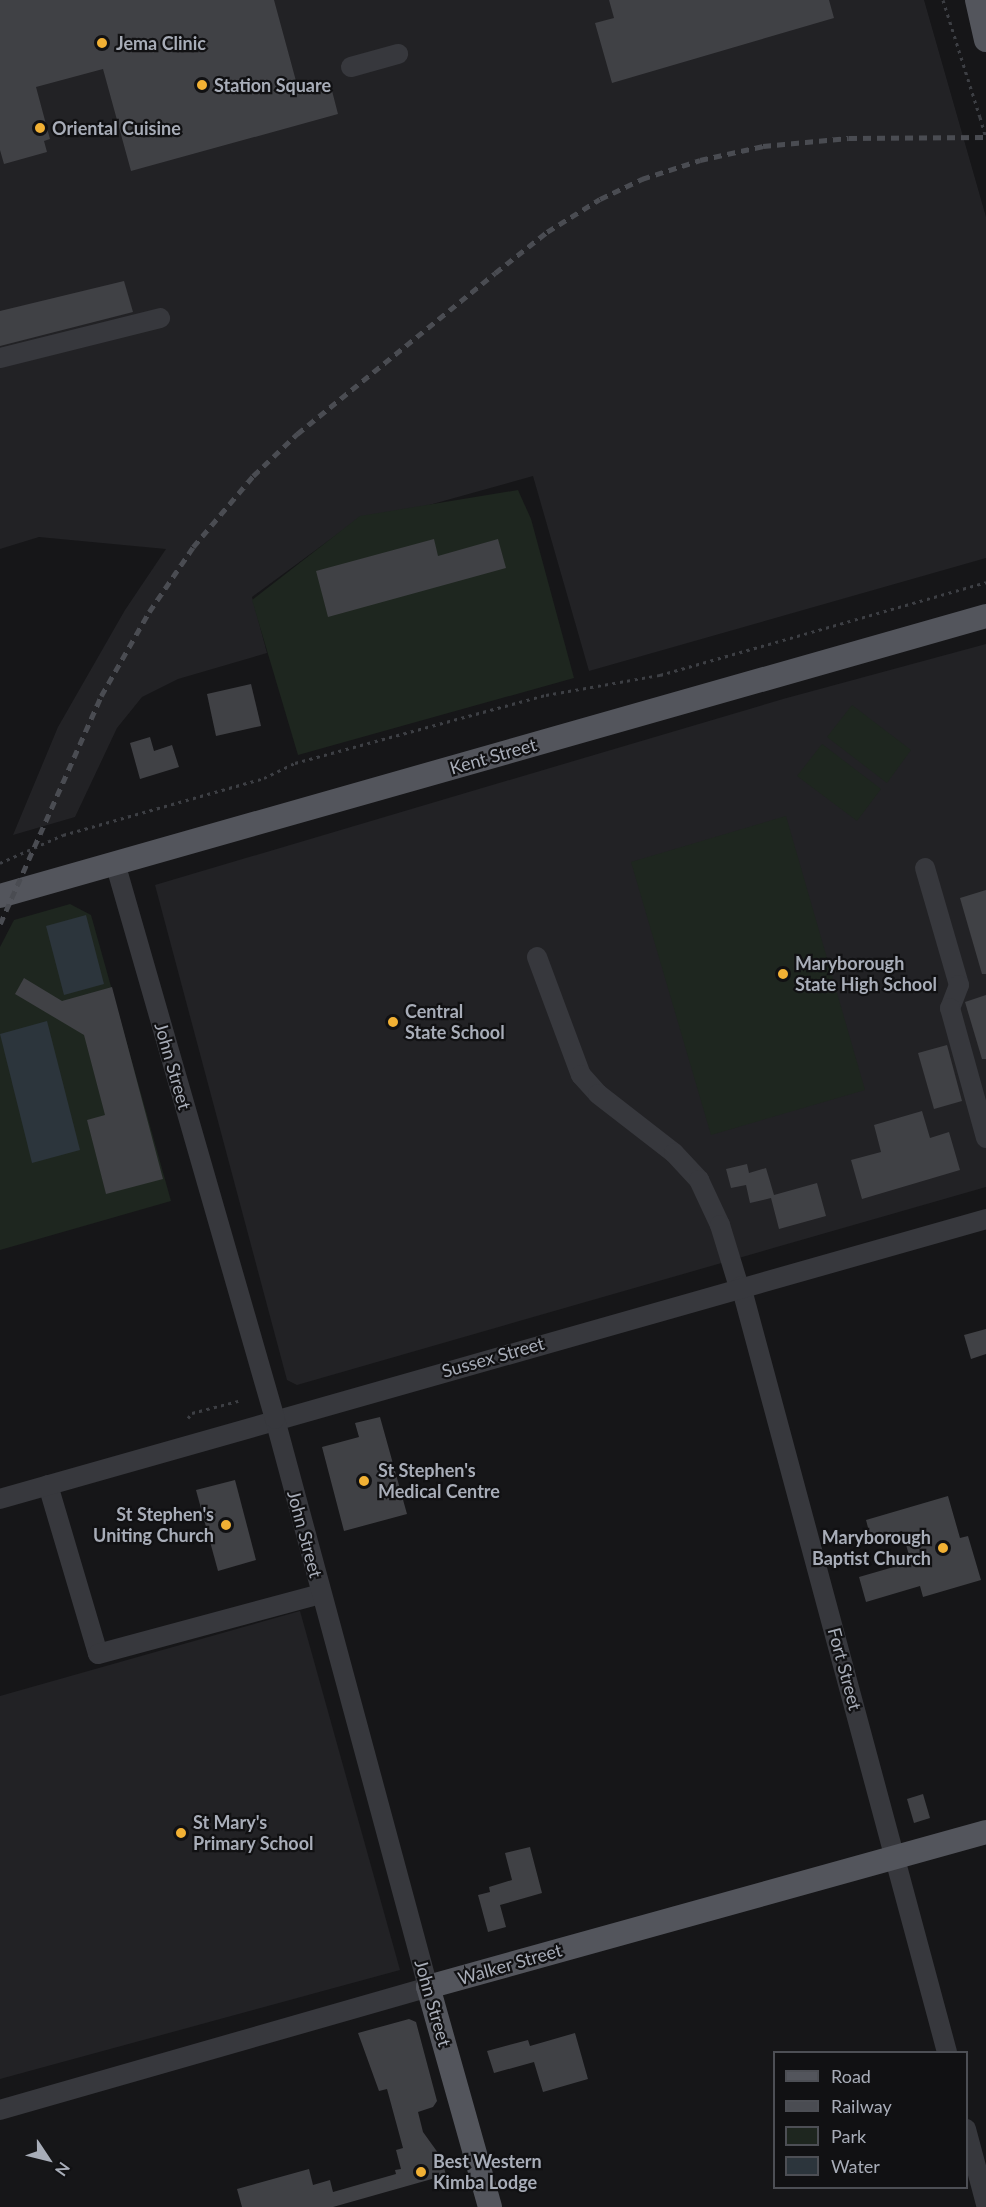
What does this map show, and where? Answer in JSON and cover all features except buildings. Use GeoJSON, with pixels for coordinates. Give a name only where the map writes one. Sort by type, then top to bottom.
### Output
{"type":"FeatureCollection","features":[{"type":"Feature","properties":{"kind":"main road"},"geometry":{"type":"LineString","coordinates":[[977,0],[986,40]]}},
{"type":"Feature","properties":{"kind":"main road","name":"Kent Street"},"geometry":{"type":"LineString","coordinates":[[0,896],[986,616]]}},
{"type":"Feature","properties":{"kind":"main road","name":"Walker Street"},"geometry":{"type":"LineString","coordinates":[[428,1987],[986,1832]]}},
{"type":"Feature","properties":{"kind":"main road","name":"John Street"},"geometry":{"type":"LineString","coordinates":[[428,1987],[490,2207]]}},
{"type":"Feature","properties":{"kind":"street"},"geometry":{"type":"LineString","coordinates":[[351,67],[398,54]]}},
{"type":"Feature","properties":{"kind":"street"},"geometry":{"type":"LineString","coordinates":[[0,358],[160,318]]}},
{"type":"Feature","properties":{"kind":"street","name":"John Street"},"geometry":{"type":"LineString","coordinates":[[115,862],[275,1419],[428,1987]]}},
{"type":"Feature","properties":{"kind":"street"},"geometry":{"type":"LineString","coordinates":[[925,868],[958,985],[950,1008],[986,1138]]}},
{"type":"Feature","properties":{"kind":"street","name":"Fort Street"},"geometry":{"type":"LineString","coordinates":[[537,957],[581,1075],[598,1094],[674,1154],[699,1180],[720,1225],[740,1286],[947,2051]]}},
{"type":"Feature","properties":{"kind":"street","name":"Sussex Street"},"geometry":{"type":"LineString","coordinates":[[0,1499],[740,1286],[986,1219]]}},
{"type":"Feature","properties":{"kind":"street"},"geometry":{"type":"LineString","coordinates":[[48,1485],[98,1654],[321,1594]]}},
{"type":"Feature","properties":{"kind":"street","name":"Walker Street"},"geometry":{"type":"LineString","coordinates":[[0,2110],[428,1987]]}},
{"type":"Feature","properties":{"kind":"street"},"geometry":{"type":"LineString","coordinates":[[968,2136],[986,2204]]}},
{"type":"Feature","properties":{"kind":"path"},"geometry":{"type":"LineString","coordinates":[[943,0],[986,138]]}},
{"type":"Feature","properties":{"kind":"path"},"geometry":{"type":"LineString","coordinates":[[0,862],[63,835],[264,778],[295,763],[546,695],[660,675],[986,582]]}},
{"type":"Feature","properties":{"kind":"path"},"geometry":{"type":"LineString","coordinates":[[188,1418],[192,1413],[238,1401]]}},
{"type":"Feature","properties":{"kind":"shaded area"},"geometry":{"type":"Polygon","coordinates":[[[0,0],[924,0],[986,217],[986,558],[589,671],[533,476],[411,510],[343,530],[252,597],[267,653],[178,679],[142,697],[117,728],[75,817],[13,835],[58,727],[125,610],[166,549],[39,537],[0,549],[0,0]]]}},
{"type":"Feature","properties":{"kind":"shaded area"},"geometry":{"type":"Polygon","coordinates":[[[986,644],[986,1187],[297,1385],[287,1380],[155,885],[783,699],[986,644]]]}},
{"type":"Feature","properties":{"kind":"shaded area","name":"St Mary's Primary School"},"geometry":{"type":"Polygon","coordinates":[[[300,1611],[400,1970],[0,2079],[0,1696],[300,1611]]]}},
{"type":"Feature","properties":{"kind":"green space"},"geometry":{"type":"Polygon","coordinates":[[[518,490],[531,519],[574,678],[298,755],[252,600],[360,516],[518,490]]]}},
{"type":"Feature","properties":{"kind":"green space"},"geometry":{"type":"Polygon","coordinates":[[[852,705],[911,750],[887,783],[827,737],[852,705]]]}},
{"type":"Feature","properties":{"kind":"green space"},"geometry":{"type":"Polygon","coordinates":[[[822,744],[881,789],[857,821],[797,776],[822,744]]]}},
{"type":"Feature","properties":{"kind":"green space"},"geometry":{"type":"Polygon","coordinates":[[[786,816],[865,1090],[711,1135],[631,862],[786,816]]]}},
{"type":"Feature","properties":{"kind":"green space"},"geometry":{"type":"Polygon","coordinates":[[[70,904],[91,915],[171,1201],[0,1250],[0,947],[14,920],[70,904]]]}},
{"type":"Feature","properties":{"kind":"water"},"geometry":{"type":"Polygon","coordinates":[[[86,915],[104,984],[64,995],[46,926],[86,915]]]}},
{"type":"Feature","properties":{"kind":"water"},"geometry":{"type":"Polygon","coordinates":[[[47,1021],[80,1150],[32,1163],[0,1034],[47,1021]]]}},
{"type":"Feature","properties":{"kind":"railway"},"geometry":{"type":"LineString","coordinates":[[0,924],[101,696],[149,612],[193,547],[253,476],[297,434],[495,273],[547,232],[600,199],[642,179],[700,160],[763,146],[849,138],[986,137]]}},
{"type":"Feature","properties":{"kind":"place","name":"Jema Clinic"},"geometry":{"type":"Point","coordinates":[102,43]}},
{"type":"Feature","properties":{"kind":"place","name":"Station Square"},"geometry":{"type":"Point","coordinates":[202,85]}},
{"type":"Feature","properties":{"kind":"place","name":"Oriental Cuisine"},"geometry":{"type":"Point","coordinates":[40,128]}},
{"type":"Feature","properties":{"kind":"place","name":"Maryborough State High School"},"geometry":{"type":"Point","coordinates":[783,974]}},
{"type":"Feature","properties":{"kind":"place","name":"Central State School"},"geometry":{"type":"Point","coordinates":[393,1022]}},
{"type":"Feature","properties":{"kind":"place","name":"St Stephen's Medical Centre"},"geometry":{"type":"Point","coordinates":[364,1481]}},
{"type":"Feature","properties":{"kind":"place","name":"St Stephen's Uniting Church"},"geometry":{"type":"Point","coordinates":[226,1525]}},
{"type":"Feature","properties":{"kind":"place","name":"Maryborough Baptist Church"},"geometry":{"type":"Point","coordinates":[943,1548]}},
{"type":"Feature","properties":{"kind":"place","name":"St Mary's Primary School"},"geometry":{"type":"Point","coordinates":[181,1833]}},
{"type":"Feature","properties":{"kind":"place","name":"Best Western Kimba Lodge"},"geometry":{"type":"Point","coordinates":[421,2172]}}]}
